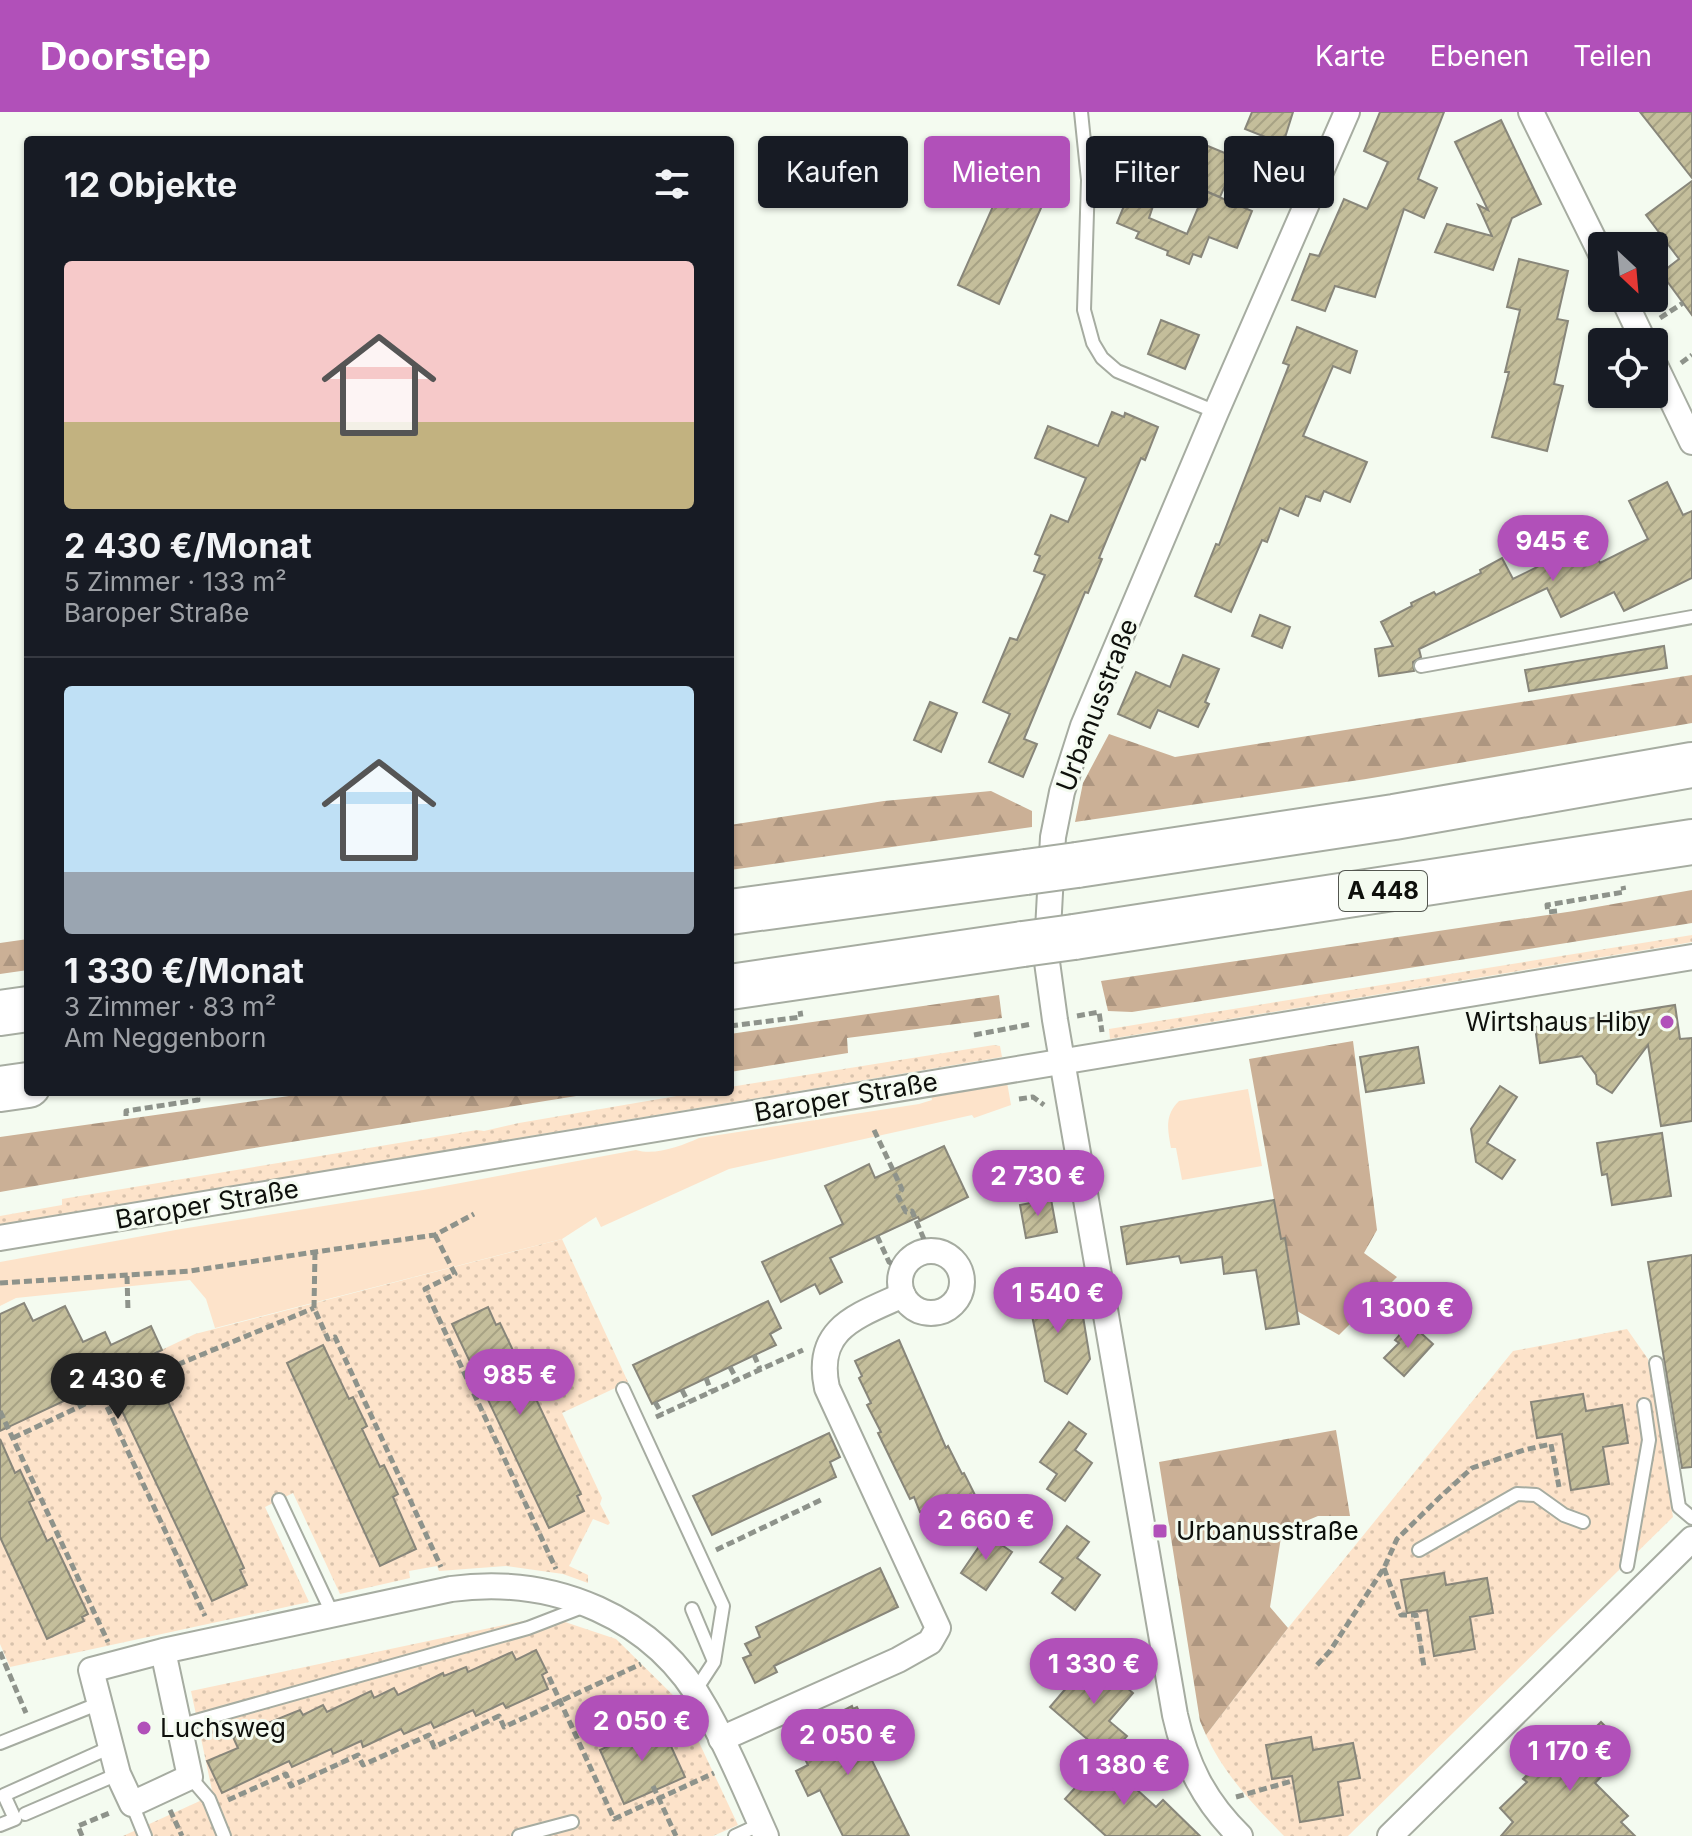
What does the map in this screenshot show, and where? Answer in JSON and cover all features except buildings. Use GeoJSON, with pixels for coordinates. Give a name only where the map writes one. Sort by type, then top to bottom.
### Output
{"type":"FeatureCollection","features":[{"type":"Feature","properties":{"kind":"highway"},"geometry":{"type":"LineString","coordinates":[[734,911],[1077,865],[1394,817],[1692,765]]}},
{"type":"Feature","properties":{"kind":"highway","name":"A 448"},"geometry":{"type":"LineString","coordinates":[[734,986],[1692,842]]}},
{"type":"Feature","properties":{"kind":"highway"},"geometry":{"type":"LineString","coordinates":[[0,1013],[24,1010]]}},
{"type":"Feature","properties":{"kind":"highway"},"geometry":{"type":"LineString","coordinates":[[0,1089],[24,1086]]}},
{"type":"Feature","properties":{"kind":"street","name":"Urbanusstraße"},"geometry":{"type":"LineString","coordinates":[[1240,1836],[1212,1804],[1183,1751],[1175,1715],[1047,962],[1053,837],[1062,792],[1083,726],[1347,112]]}},
{"type":"Feature","properties":{"kind":"street"},"geometry":{"type":"LineString","coordinates":[[1531,112],[1590,232]]}},
{"type":"Feature","properties":{"kind":"street"},"geometry":{"type":"LineString","coordinates":[[1668,383],[1684,405],[1692,442]]}},
{"type":"Feature","properties":{"kind":"street","name":"Baroper Straße"},"geometry":{"type":"LineString","coordinates":[[0,1238],[1692,957]]}},
{"type":"Feature","properties":{"kind":"street"},"geometry":{"type":"LineString","coordinates":[[929,1251],[940,1252],[956,1264],[961,1273],[957,1297],[938,1312],[915,1308],[903,1295],[900,1280],[902,1269],[910,1259],[929,1251]]}},
{"type":"Feature","properties":{"kind":"street"},"geometry":{"type":"LineString","coordinates":[[721,1739],[898,1660],[930,1642],[938,1628],[827,1388],[824,1373],[828,1345],[845,1323],[903,1295]]}},
{"type":"Feature","properties":{"kind":"street"},"geometry":{"type":"LineString","coordinates":[[1390,1836],[1692,1539]]}},
{"type":"Feature","properties":{"kind":"street"},"geometry":{"type":"LineString","coordinates":[[163,1651],[190,1777],[132,1804],[118,1774],[91,1670],[163,1651],[451,1589],[483,1585],[524,1587],[578,1601],[621,1621],[649,1639],[695,1691],[764,1830]]}},
{"type":"Feature","properties":{"kind":"lane"},"geometry":{"type":"LineString","coordinates":[[1081,112],[1088,180],[1084,310],[1093,343],[1102,358],[1117,371],[1216,412]]}},
{"type":"Feature","properties":{"kind":"lane"},"geometry":{"type":"LineString","coordinates":[[1421,666],[1692,617]]}},
{"type":"Feature","properties":{"kind":"lane"},"geometry":{"type":"LineString","coordinates":[[1656,1363],[1679,1507],[1692,1518]]}},
{"type":"Feature","properties":{"kind":"lane"},"geometry":{"type":"LineString","coordinates":[[623,1389],[723,1606],[714,1662],[695,1691]]}},
{"type":"Feature","properties":{"kind":"lane"},"geometry":{"type":"LineString","coordinates":[[1627,1566],[1649,1440],[1644,1405]]}},
{"type":"Feature","properties":{"kind":"lane"},"geometry":{"type":"LineString","coordinates":[[1419,1550],[1517,1494],[1536,1495],[1564,1515],[1583,1522]]}},
{"type":"Feature","properties":{"kind":"lane"},"geometry":{"type":"LineString","coordinates":[[279,1500],[333,1615]]}},
{"type":"Feature","properties":{"kind":"lane"},"geometry":{"type":"LineString","coordinates":[[178,1726],[528,1628],[578,1601]]}},
{"type":"Feature","properties":{"kind":"lane"},"geometry":{"type":"LineString","coordinates":[[692,1609],[714,1662]]}},
{"type":"Feature","properties":{"kind":"lane"},"geometry":{"type":"LineString","coordinates":[[0,1743],[100,1703]]}},
{"type":"Feature","properties":{"kind":"lane"},"geometry":{"type":"LineString","coordinates":[[0,1825],[15,1819],[4,1795],[111,1747]]}},
{"type":"Feature","properties":{"kind":"lane"},"geometry":{"type":"LineString","coordinates":[[25,1814],[118,1774]]}},
{"type":"Feature","properties":{"kind":"lane"},"geometry":{"type":"LineString","coordinates":[[190,1777],[209,1799],[224,1836]]}},
{"type":"Feature","properties":{"kind":"lane"},"geometry":{"type":"LineString","coordinates":[[132,1804],[145,1836]]}},
{"type":"Feature","properties":{"kind":"lane"},"geometry":{"type":"LineString","coordinates":[[519,1836],[572,1822]]}},
{"type":"Feature","properties":{"kind":"lane"},"geometry":{"type":"LineString","coordinates":[[735,1836],[764,1830]]}},
{"type":"Feature","properties":{"kind":"path"},"geometry":{"type":"LineString","coordinates":[[974,1035],[1008,1028]]}},
{"type":"Feature","properties":{"kind":"path"},"geometry":{"type":"LineString","coordinates":[[126,1116],[126,1111],[198,1100],[198,1096]]}},
{"type":"Feature","properties":{"kind":"path"},"geometry":{"type":"LineString","coordinates":[[874,1130],[902,1189],[898,1196],[906,1212],[912,1211],[929,1251]]}},
{"type":"Feature","properties":{"kind":"path"},"geometry":{"type":"LineString","coordinates":[[0,1283],[190,1271],[435,1235],[474,1214]]}},
{"type":"Feature","properties":{"kind":"path"},"geometry":{"type":"LineString","coordinates":[[435,1235],[455,1274],[425,1289],[578,1601]]}},
{"type":"Feature","properties":{"kind":"path"},"geometry":{"type":"LineString","coordinates":[[877,1236],[889,1262],[902,1269]]}},
{"type":"Feature","properties":{"kind":"path"},"geometry":{"type":"LineString","coordinates":[[315,1252],[314,1308],[328,1339],[335,1337],[451,1589]]}},
{"type":"Feature","properties":{"kind":"path"},"geometry":{"type":"LineString","coordinates":[[127,1276],[128,1311]]}},
{"type":"Feature","properties":{"kind":"path"},"geometry":{"type":"LineString","coordinates":[[13,1438],[102,1396],[314,1308]]}},
{"type":"Feature","properties":{"kind":"path"},"geometry":{"type":"LineString","coordinates":[[640,1426],[804,1349]]}},
{"type":"Feature","properties":{"kind":"path"},"geometry":{"type":"LineString","coordinates":[[754,1355],[760,1369]]}},
{"type":"Feature","properties":{"kind":"path"},"geometry":{"type":"LineString","coordinates":[[730,1367],[737,1380]]}},
{"type":"Feature","properties":{"kind":"path"},"geometry":{"type":"LineString","coordinates":[[706,1378],[711,1391]]}},
{"type":"Feature","properties":{"kind":"path"},"geometry":{"type":"LineString","coordinates":[[682,1390],[688,1402]]}},
{"type":"Feature","properties":{"kind":"path"},"geometry":{"type":"LineString","coordinates":[[102,1396],[210,1628],[199,1643]]}},
{"type":"Feature","properties":{"kind":"path"},"geometry":{"type":"LineString","coordinates":[[655,1402],[662,1414]]}},
{"type":"Feature","properties":{"kind":"path"},"geometry":{"type":"LineString","coordinates":[[0,1411],[111,1650],[126,1648],[133,1659]]}},
{"type":"Feature","properties":{"kind":"path"},"geometry":{"type":"LineString","coordinates":[[1551,1444],[1564,1515]]}},
{"type":"Feature","properties":{"kind":"path"},"geometry":{"type":"LineString","coordinates":[[701,1558],[823,1499]]}},
{"type":"Feature","properties":{"kind":"path"},"geometry":{"type":"LineString","coordinates":[[1384,1568],[1401,1615],[1416,1615],[1424,1667]]}},
{"type":"Feature","properties":{"kind":"path"},"geometry":{"type":"LineString","coordinates":[[0,1652],[33,1728]]}},
{"type":"Feature","properties":{"kind":"path"},"geometry":{"type":"LineString","coordinates":[[213,1808],[286,1774],[291,1786],[358,1755],[363,1765],[429,1735],[434,1747],[499,1716],[504,1727],[664,1653]]}},
{"type":"Feature","properties":{"kind":"path"},"geometry":{"type":"LineString","coordinates":[[549,1677],[614,1819],[733,1764]]}},
{"type":"Feature","properties":{"kind":"path"},"geometry":{"type":"LineString","coordinates":[[1212,1804],[1292,1781]]}},
{"type":"Feature","properties":{"kind":"path"},"geometry":{"type":"LineString","coordinates":[[653,1786],[676,1836]]}},
{"type":"Feature","properties":{"kind":"path"},"geometry":{"type":"LineString","coordinates":[[82,1836],[78,1826],[132,1804]]}},
{"type":"Feature","properties":{"kind":"shaded area"},"geometry":{"type":"Polygon","coordinates":[[[1692,935],[1692,942],[1110,1039],[1109,1029],[1692,935]]]}},
{"type":"Feature","properties":{"kind":"shaded area"},"geometry":{"type":"Polygon","coordinates":[[[994,1045],[1000,1046],[1002,1057],[0,1225],[0,1216],[62,1205],[62,1199],[484,1131],[677,1096],[734,1096],[734,1086],[994,1045]]]}},
{"type":"Feature","properties":{"kind":"shaded area"},"geometry":{"type":"Polygon","coordinates":[[[1007,1082],[1011,1105],[974,1118],[972,1115],[729,1169],[601,1227],[596,1217],[562,1239],[215,1328],[206,1299],[190,1280],[16,1298],[0,1306],[0,1262],[423,1190],[636,1150],[660,1151],[699,1138],[919,1104],[932,1100],[931,1095],[1007,1082]]]}},
{"type":"Feature","properties":{"kind":"shaded area"},"geometry":{"type":"Polygon","coordinates":[[[1248,1089],[1262,1166],[1182,1180],[1176,1148],[1171,1148],[1169,1135],[1169,1117],[1174,1107],[1179,1101],[1248,1089]]]}},
{"type":"Feature","properties":{"kind":"shaded area"},"geometry":{"type":"Polygon","coordinates":[[[562,1239],[628,1382],[562,1413],[602,1498],[600,1504],[610,1523],[608,1525],[593,1519],[569,1566],[588,1575],[588,1583],[563,1574],[506,1566],[439,1571],[437,1566],[409,1571],[410,1578],[340,1594],[293,1493],[265,1507],[309,1602],[10,1667],[0,1644],[0,1394],[37,1414],[195,1334],[562,1239]]]}},
{"type":"Feature","properties":{"kind":"shaded area"},"geometry":{"type":"Polygon","coordinates":[[[1627,1329],[1648,1359],[1673,1517],[1348,1836],[1284,1836],[1231,1777],[1206,1735],[1288,1628],[1513,1351],[1627,1329]]]}},
{"type":"Feature","properties":{"kind":"shaded area"},"geometry":{"type":"Polygon","coordinates":[[[547,1616],[616,1639],[680,1702],[738,1825],[713,1836],[123,1836],[213,1795],[191,1691],[547,1616]]]}},
{"type":"Feature","properties":{"kind":"green space"},"geometry":{"type":"Polygon","coordinates":[[[1692,675],[1692,723],[1366,779],[1075,822],[1083,783],[1109,734],[1175,757],[1692,675]]]}},
{"type":"Feature","properties":{"kind":"green space"},"geometry":{"type":"Polygon","coordinates":[[[991,791],[1032,811],[1032,827],[734,869],[734,824],[884,801],[991,791]]]}},
{"type":"Feature","properties":{"kind":"green space"},"geometry":{"type":"Polygon","coordinates":[[[1692,890],[1692,923],[1132,1012],[1108,1011],[1101,981],[1574,911],[1692,890]]]}},
{"type":"Feature","properties":{"kind":"green space"},"geometry":{"type":"Polygon","coordinates":[[[24,940],[24,971],[0,974],[0,943],[24,940]]]}},
{"type":"Feature","properties":{"kind":"green space"},"geometry":{"type":"Polygon","coordinates":[[[999,995],[1002,1018],[847,1038],[848,1053],[734,1071],[734,1033],[999,995]]]}},
{"type":"Feature","properties":{"kind":"green space"},"geometry":{"type":"Polygon","coordinates":[[[1353,1041],[1377,1230],[1364,1253],[1397,1277],[1339,1335],[1297,1311],[1249,1059],[1353,1041]]]}},
{"type":"Feature","properties":{"kind":"green space"},"geometry":{"type":"Polygon","coordinates":[[[289,1096],[576,1096],[0,1192],[0,1137],[289,1096]]]}},
{"type":"Feature","properties":{"kind":"green space"},"geometry":{"type":"Polygon","coordinates":[[[1336,1430],[1350,1516],[1318,1516],[1282,1531],[1270,1607],[1288,1628],[1206,1735],[1200,1721],[1159,1462],[1336,1430]]]}},
{"type":"Feature","properties":{"kind":"place","name":"Wirtshaus Hiby"},"geometry":{"type":"Point","coordinates":[1667,1022]}},
{"type":"Feature","properties":{"kind":"place","name":"Urbanusstraße"},"geometry":{"type":"Point","coordinates":[1160,1531]}},
{"type":"Feature","properties":{"kind":"place","name":"Luchsweg"},"geometry":{"type":"Point","coordinates":[144,1728]}}]}
